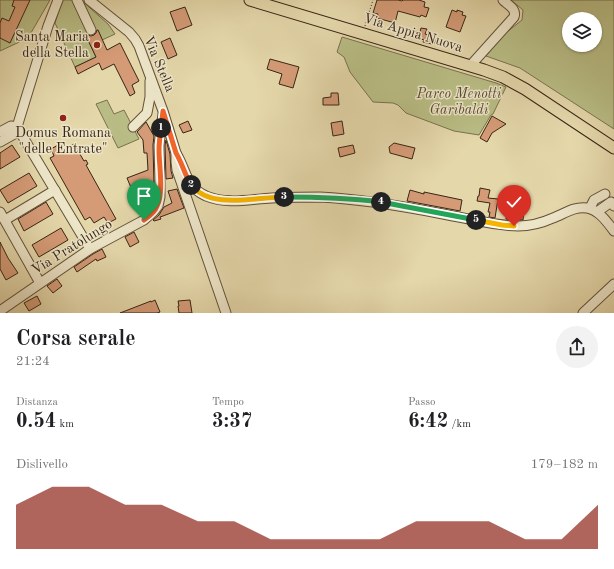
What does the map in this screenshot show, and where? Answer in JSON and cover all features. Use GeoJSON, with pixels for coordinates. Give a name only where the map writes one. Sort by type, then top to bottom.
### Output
{"type":"FeatureCollection","features":[{"type":"Feature","properties":{"kind":"main road","name":"Via Appia Nuova"},"geometry":{"type":"LineString","coordinates":[[250,0],[503,77],[540,98],[614,148]]}},
{"type":"Feature","properties":{"kind":"street"},"geometry":{"type":"LineString","coordinates":[[0,142],[16,133],[48,26],[58,0]]}},
{"type":"Feature","properties":{"kind":"street"},"geometry":{"type":"LineString","coordinates":[[77,0],[91,30]]}},
{"type":"Feature","properties":{"kind":"street","name":"Via Stella"},"geometry":{"type":"LineString","coordinates":[[89,0],[129,32],[135,39],[150,74],[176,153]]}},
{"type":"Feature","properties":{"kind":"street"},"geometry":{"type":"LineString","coordinates":[[470,66],[514,17],[515,12],[503,0]]}},
{"type":"Feature","properties":{"kind":"street"},"geometry":{"type":"LineString","coordinates":[[133,127],[147,113],[150,97],[150,74]]}},
{"type":"Feature","properties":{"kind":"street","name":"Via Pratolungo"},"geometry":{"type":"LineString","coordinates":[[0,311],[90,249],[144,220],[157,208],[160,191],[159,145],[163,111]]}},
{"type":"Feature","properties":{"kind":"street"},"geometry":{"type":"LineString","coordinates":[[0,132],[11,126],[17,128],[90,249]]}},
{"type":"Feature","properties":{"kind":"street"},"geometry":{"type":"LineString","coordinates":[[176,153],[192,187],[210,197],[228,201],[285,197],[353,199],[388,203],[494,224],[517,226],[530,225],[548,220],[576,208],[582,207],[593,210],[614,231]]}},
{"type":"Feature","properties":{"kind":"street"},"geometry":{"type":"LineString","coordinates":[[176,153],[177,170],[226,313]]}},
{"type":"Feature","properties":{"kind":"street"},"geometry":{"type":"LineString","coordinates":[[593,210],[594,200],[614,189]]}},
{"type":"Feature","properties":{"kind":"street"},"geometry":{"type":"LineString","coordinates":[[40,283],[2,216],[55,190]]}},
{"type":"Feature","properties":{"kind":"street"},"geometry":{"type":"LineString","coordinates":[[593,210],[612,204],[605,194]]}},
{"type":"Feature","properties":{"kind":"street"},"geometry":{"type":"LineString","coordinates":[[583,313],[614,284]]}},
{"type":"Feature","properties":{"kind":"path"},"geometry":{"type":"LineString","coordinates":[[363,34],[374,0]]}},
{"type":"Feature","properties":{"kind":"green space"},"geometry":{"type":"Polygon","coordinates":[[[0,0],[50,0],[28,38],[0,51],[0,0]]]}},
{"type":"Feature","properties":{"kind":"green space"},"geometry":{"type":"Polygon","coordinates":[[[62,0],[81,0],[108,24],[115,34],[102,40],[98,30],[86,36],[96,57],[75,67],[55,23],[62,0]]]}},
{"type":"Feature","properties":{"kind":"green space"},"geometry":{"type":"Polygon","coordinates":[[[511,0],[614,0],[614,129],[520,68],[486,56],[502,36],[522,20],[523,10],[511,0]]]}},
{"type":"Feature","properties":{"kind":"green space","name":"Parco Menotti Garibaldi"},"geometry":{"type":"Polygon","coordinates":[[[342,37],[506,87],[493,114],[479,135],[454,131],[406,113],[398,105],[393,103],[373,102],[350,72],[344,57],[337,52],[342,37]]]}},
{"type":"Feature","properties":{"kind":"green space"},"geometry":{"type":"Polygon","coordinates":[[[107,100],[114,114],[124,110],[139,139],[118,148],[96,104],[107,100]]]}},
{"type":"Feature","properties":{"kind":"building"},"geometry":{"type":"Polygon","coordinates":[[[14,0],[30,0],[10,43],[0,38],[0,23],[2,18],[9,21],[15,7],[12,6],[14,0]]]}},
{"type":"Feature","properties":{"kind":"building"},"geometry":{"type":"Polygon","coordinates":[[[377,0],[419,0],[425,2],[424,7],[429,8],[426,17],[421,15],[420,17],[398,11],[395,23],[377,18],[378,14],[373,13],[377,0]]]}},
{"type":"Feature","properties":{"kind":"building"},"geometry":{"type":"Polygon","coordinates":[[[185,7],[192,25],[177,31],[170,12],[185,7]]]}},
{"type":"Feature","properties":{"kind":"building"},"geometry":{"type":"Polygon","coordinates":[[[452,10],[463,12],[462,15],[466,16],[460,32],[446,27],[452,10]]]}},
{"type":"Feature","properties":{"kind":"building"},"geometry":{"type":"Polygon","coordinates":[[[421,28],[427,29],[425,34],[437,38],[435,43],[432,42],[432,44],[423,42],[424,40],[413,36],[414,31],[420,32],[421,28]]]}},
{"type":"Feature","properties":{"kind":"building"},"geometry":{"type":"Polygon","coordinates":[[[97,30],[107,50],[120,43],[139,81],[132,85],[135,93],[130,96],[114,64],[102,70],[99,63],[78,74],[75,67],[96,57],[86,36],[94,35],[97,30]]]}},
{"type":"Feature","properties":{"kind":"building"},"geometry":{"type":"Polygon","coordinates":[[[170,38],[177,55],[168,59],[161,42],[170,38]]]}},
{"type":"Feature","properties":{"kind":"building"},"geometry":{"type":"Polygon","coordinates":[[[270,59],[299,67],[293,88],[279,84],[282,74],[267,69],[270,59]]]}},
{"type":"Feature","properties":{"kind":"building"},"geometry":{"type":"Polygon","coordinates":[[[331,93],[338,93],[339,105],[323,105],[323,98],[331,97],[331,93]]]}},
{"type":"Feature","properties":{"kind":"building"},"geometry":{"type":"Polygon","coordinates":[[[492,116],[506,124],[492,133],[487,142],[480,138],[492,116]]]}},
{"type":"Feature","properties":{"kind":"building"},"geometry":{"type":"Polygon","coordinates":[[[188,121],[192,130],[183,133],[179,125],[188,121]]]}},
{"type":"Feature","properties":{"kind":"building"},"geometry":{"type":"Polygon","coordinates":[[[342,121],[344,134],[333,136],[331,123],[342,121]]]}},
{"type":"Feature","properties":{"kind":"building"},"geometry":{"type":"Polygon","coordinates":[[[146,122],[154,136],[154,186],[143,187],[149,200],[145,202],[146,204],[140,206],[127,178],[148,170],[147,153],[144,153],[143,140],[137,132],[146,122]]]}},
{"type":"Feature","properties":{"kind":"building"},"geometry":{"type":"Polygon","coordinates":[[[166,140],[170,154],[173,178],[166,179],[165,145],[166,140]]]}},
{"type":"Feature","properties":{"kind":"building"},"geometry":{"type":"Polygon","coordinates":[[[394,143],[415,148],[412,159],[390,153],[389,147],[394,143]]]}},
{"type":"Feature","properties":{"kind":"building"},"geometry":{"type":"Polygon","coordinates":[[[74,144],[84,161],[86,160],[88,164],[86,165],[116,219],[108,223],[104,217],[94,223],[90,217],[85,220],[50,158],[54,156],[51,149],[58,145],[62,151],[74,144]]]}},
{"type":"Feature","properties":{"kind":"building"},"geometry":{"type":"Polygon","coordinates":[[[12,145],[20,157],[0,169],[0,153],[12,145]]]}},
{"type":"Feature","properties":{"kind":"building"},"geometry":{"type":"Polygon","coordinates":[[[353,145],[355,153],[340,157],[338,148],[353,145]]]}},
{"type":"Feature","properties":{"kind":"building"},"geometry":{"type":"Polygon","coordinates":[[[29,173],[37,186],[8,203],[0,190],[29,173]]]}},
{"type":"Feature","properties":{"kind":"building"},"geometry":{"type":"Polygon","coordinates":[[[480,188],[490,190],[488,198],[498,199],[495,218],[489,217],[490,212],[488,212],[490,203],[477,201],[480,188]]]}},
{"type":"Feature","properties":{"kind":"building"},"geometry":{"type":"Polygon","coordinates":[[[177,189],[184,208],[160,217],[161,219],[154,221],[153,220],[159,215],[164,207],[172,203],[168,191],[177,189]]]}},
{"type":"Feature","properties":{"kind":"building"},"geometry":{"type":"Polygon","coordinates":[[[410,190],[424,194],[424,192],[462,200],[460,211],[407,201],[410,190]]]}},
{"type":"Feature","properties":{"kind":"building"},"geometry":{"type":"Polygon","coordinates":[[[46,202],[53,214],[24,231],[18,219],[46,202]]]}},
{"type":"Feature","properties":{"kind":"building"},"geometry":{"type":"Polygon","coordinates":[[[507,210],[524,211],[523,220],[506,219],[507,210]]]}},
{"type":"Feature","properties":{"kind":"building"},"geometry":{"type":"Polygon","coordinates":[[[61,228],[68,240],[39,257],[32,245],[61,228]]]}},
{"type":"Feature","properties":{"kind":"building"},"geometry":{"type":"Polygon","coordinates":[[[134,232],[139,242],[130,247],[125,237],[134,232]]]}},
{"type":"Feature","properties":{"kind":"building"},"geometry":{"type":"Polygon","coordinates":[[[0,242],[18,273],[6,280],[0,269],[0,242]]]}},
{"type":"Feature","properties":{"kind":"building"},"geometry":{"type":"Polygon","coordinates":[[[102,249],[106,257],[97,261],[96,259],[77,272],[74,267],[102,249]]]}},
{"type":"Feature","properties":{"kind":"building"},"geometry":{"type":"Polygon","coordinates":[[[57,279],[62,286],[53,293],[47,286],[57,279]]]}},
{"type":"Feature","properties":{"kind":"building"},"geometry":{"type":"Polygon","coordinates":[[[37,296],[41,304],[29,311],[24,303],[37,296]]]}},
{"type":"Feature","properties":{"kind":"building"},"geometry":{"type":"Polygon","coordinates":[[[155,300],[160,312],[120,313],[151,302],[155,300]]]}},
{"type":"Feature","properties":{"kind":"building"},"geometry":{"type":"Polygon","coordinates":[[[190,300],[192,313],[179,313],[178,301],[190,300]]]}},
{"type":"Feature","properties":{"kind":"place","name":"Santa Maria della Stella"},"geometry":{"type":"Point","coordinates":[97,45]}},
{"type":"Feature","properties":{"kind":"place","name":"Domus Romana \"delle Entrate\""},"geometry":{"type":"Point","coordinates":[63,118]}},
{"type":"Feature","properties":{"kind":"route"},"geometry":{"type":"LineString","coordinates":[[144,220],[156,210],[160,197],[159,145],[163,111],[176,153],[192,187],[210,197],[228,201],[280,197],[353,199],[388,203],[494,224],[514,226]]}}]}
